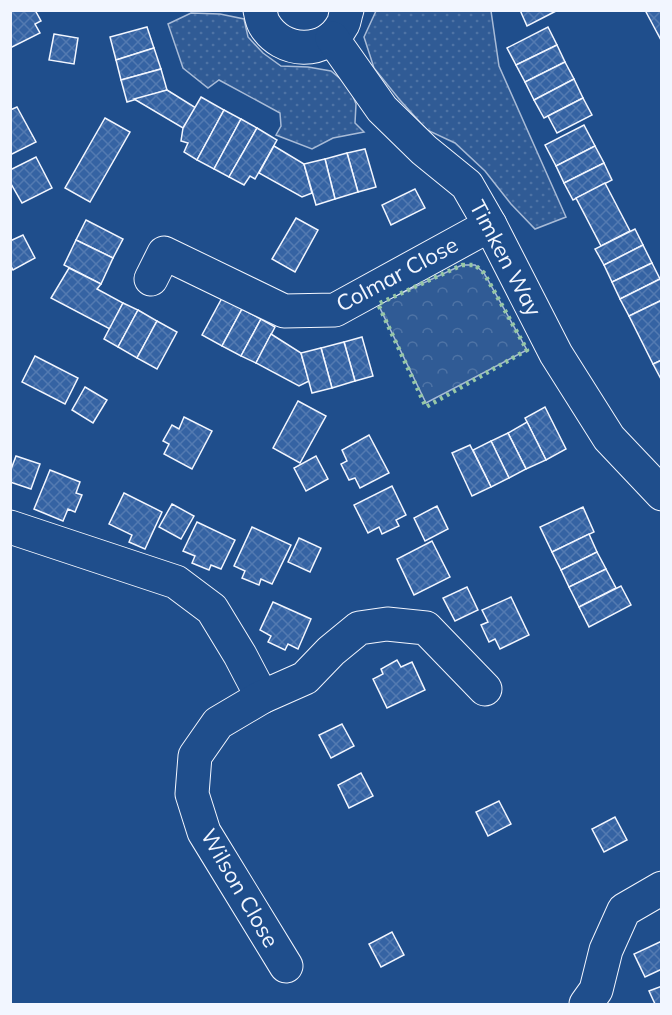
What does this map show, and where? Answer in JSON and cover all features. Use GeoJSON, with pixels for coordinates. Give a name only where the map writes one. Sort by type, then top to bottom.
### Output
{"type":"FeatureCollection","features":[{"type":"Feature","properties":{"kind":"street","name":"Timken Way"},"geometry":{"type":"LineString","coordinates":[[260,10],[264,24],[278,40],[292,47],[318,46],[339,24],[382,110],[424,150],[466,185],[490,225],[561,363],[609,438],[662,494]]}},
{"type":"Feature","properties":{"kind":"street","name":"Colmar Close"},"geometry":{"type":"LineString","coordinates":[[151,279],[164,253],[284,311],[334,310],[490,225]]}},
{"type":"Feature","properties":{"kind":"street"},"geometry":{"type":"LineString","coordinates":[[10,527],[176,582],[212,609],[262,697]]}},
{"type":"Feature","properties":{"kind":"street","name":"Wilson Close"},"geometry":{"type":"LineString","coordinates":[[286,966],[204,832],[192,794],[195,756],[218,723],[262,697],[305,678],[359,628],[387,624],[426,628],[485,689]]}},
{"type":"Feature","properties":{"kind":"street"},"geometry":{"type":"LineString","coordinates":[[586,1005],[597,990],[606,950],[624,910],[662,888]]}},
{"type":"Feature","properties":{"kind":"green space"},"geometry":{"type":"Polygon","coordinates":[[[376,11],[491,11],[499,66],[566,217],[535,229],[511,204],[485,171],[455,143],[427,130],[374,68],[364,37],[376,11]]]}},
{"type":"Feature","properties":{"kind":"green space"},"geometry":{"type":"Polygon","coordinates":[[[191,13],[220,14],[244,19],[248,37],[263,53],[281,66],[331,71],[349,86],[356,104],[355,123],[364,132],[333,138],[312,149],[276,135],[281,126],[280,113],[219,80],[208,88],[183,68],[168,24],[191,13]]]}},
{"type":"Feature","properties":{"kind":"green space"},"geometry":{"type":"Polygon","coordinates":[[[462,265],[475,265],[484,273],[527,350],[426,403],[378,304],[462,265]]]}},
{"type":"Feature","properties":{"kind":"building"},"geometry":{"type":"Polygon","coordinates":[[[10,10],[35,10],[41,21],[35,24],[40,33],[10,48],[10,10]]]}},
{"type":"Feature","properties":{"kind":"building"},"geometry":{"type":"Polygon","coordinates":[[[520,10],[558,10],[527,26],[520,10]]]}},
{"type":"Feature","properties":{"kind":"building"},"geometry":{"type":"Polygon","coordinates":[[[645,10],[662,10],[662,42],[645,10]]]}},
{"type":"Feature","properties":{"kind":"building"},"geometry":{"type":"Polygon","coordinates":[[[147,27],[154,48],[116,60],[110,37],[147,27]]]}},
{"type":"Feature","properties":{"kind":"building"},"geometry":{"type":"Polygon","coordinates":[[[548,27],[557,45],[516,65],[507,48],[548,27]]]}},
{"type":"Feature","properties":{"kind":"building"},"geometry":{"type":"Polygon","coordinates":[[[54,34],[78,38],[74,64],[49,60],[54,34]]]}},
{"type":"Feature","properties":{"kind":"building"},"geometry":{"type":"Polygon","coordinates":[[[557,45],[565,62],[525,82],[516,65],[557,45]]]}},
{"type":"Feature","properties":{"kind":"building"},"geometry":{"type":"Polygon","coordinates":[[[154,48],[161,69],[121,80],[116,60],[154,48]]]}},
{"type":"Feature","properties":{"kind":"building"},"geometry":{"type":"Polygon","coordinates":[[[565,62],[574,79],[534,100],[525,82],[565,62]]]}},
{"type":"Feature","properties":{"kind":"building"},"geometry":{"type":"Polygon","coordinates":[[[161,69],[167,90],[127,102],[121,80],[161,69]]]}},
{"type":"Feature","properties":{"kind":"building"},"geometry":{"type":"Polygon","coordinates":[[[574,79],[583,98],[544,118],[534,100],[574,79]]]}},
{"type":"Feature","properties":{"kind":"building"},"geometry":{"type":"Polygon","coordinates":[[[167,90],[196,108],[183,128],[134,99],[167,90]]]}},
{"type":"Feature","properties":{"kind":"building"},"geometry":{"type":"Polygon","coordinates":[[[201,97],[224,110],[197,160],[184,152],[188,143],[181,141],[183,128],[201,97]]]}},
{"type":"Feature","properties":{"kind":"building"},"geometry":{"type":"Polygon","coordinates":[[[583,98],[592,115],[557,133],[548,116],[583,98]]]}},
{"type":"Feature","properties":{"kind":"building"},"geometry":{"type":"Polygon","coordinates":[[[17,107],[36,142],[10,155],[10,110],[17,107]]]}},
{"type":"Feature","properties":{"kind":"building"},"geometry":{"type":"Polygon","coordinates":[[[224,110],[241,119],[214,169],[197,160],[224,110]]]}},
{"type":"Feature","properties":{"kind":"building"},"geometry":{"type":"Polygon","coordinates":[[[105,118],[130,132],[90,202],[65,188],[105,118]]]}},
{"type":"Feature","properties":{"kind":"building"},"geometry":{"type":"Polygon","coordinates":[[[241,119],[257,128],[229,177],[214,169],[241,119]]]}},
{"type":"Feature","properties":{"kind":"building"},"geometry":{"type":"Polygon","coordinates":[[[584,125],[595,146],[556,166],[545,145],[584,125]]]}},
{"type":"Feature","properties":{"kind":"building"},"geometry":{"type":"Polygon","coordinates":[[[257,128],[277,140],[255,179],[250,176],[244,185],[229,177],[257,128]]]}},
{"type":"Feature","properties":{"kind":"building"},"geometry":{"type":"Polygon","coordinates":[[[274,146],[304,164],[312,193],[302,197],[259,173],[274,146]]]}},
{"type":"Feature","properties":{"kind":"building"},"geometry":{"type":"Polygon","coordinates":[[[595,146],[604,163],[564,183],[556,166],[595,146]]]}},
{"type":"Feature","properties":{"kind":"building"},"geometry":{"type":"Polygon","coordinates":[[[365,149],[376,187],[358,192],[347,153],[365,149]]]}},
{"type":"Feature","properties":{"kind":"building"},"geometry":{"type":"Polygon","coordinates":[[[347,153],[358,192],[335,199],[325,159],[347,153]]]}},
{"type":"Feature","properties":{"kind":"building"},"geometry":{"type":"Polygon","coordinates":[[[36,157],[52,188],[22,203],[10,182],[10,170],[36,157]]]}},
{"type":"Feature","properties":{"kind":"building"},"geometry":{"type":"Polygon","coordinates":[[[325,159],[335,199],[316,205],[304,164],[325,159]]]}},
{"type":"Feature","properties":{"kind":"building"},"geometry":{"type":"Polygon","coordinates":[[[604,163],[612,180],[573,200],[564,183],[604,163]]]}},
{"type":"Feature","properties":{"kind":"building"},"geometry":{"type":"Polygon","coordinates":[[[605,183],[630,231],[601,246],[576,198],[605,183]]]}},
{"type":"Feature","properties":{"kind":"building"},"geometry":{"type":"Polygon","coordinates":[[[415,189],[425,208],[391,225],[382,205],[415,189]]]}},
{"type":"Feature","properties":{"kind":"building"},"geometry":{"type":"Polygon","coordinates":[[[296,218],[318,230],[295,272],[272,259],[296,218]]]}},
{"type":"Feature","properties":{"kind":"building"},"geometry":{"type":"Polygon","coordinates":[[[86,220],[123,239],[113,258],[76,240],[86,220]]]}},
{"type":"Feature","properties":{"kind":"building"},"geometry":{"type":"Polygon","coordinates":[[[635,229],[643,245],[604,265],[595,249],[635,229]]]}},
{"type":"Feature","properties":{"kind":"building"},"geometry":{"type":"Polygon","coordinates":[[[23,235],[35,258],[13,270],[10,264],[10,241],[23,235]]]}},
{"type":"Feature","properties":{"kind":"building"},"geometry":{"type":"Polygon","coordinates":[[[76,240],[113,258],[101,284],[64,265],[76,240]]]}},
{"type":"Feature","properties":{"kind":"building"},"geometry":{"type":"Polygon","coordinates":[[[643,245],[652,263],[612,282],[604,265],[643,245]]]}},
{"type":"Feature","properties":{"kind":"building"},"geometry":{"type":"Polygon","coordinates":[[[652,263],[660,279],[620,299],[612,282],[652,263]]]}},
{"type":"Feature","properties":{"kind":"building"},"geometry":{"type":"Polygon","coordinates":[[[69,268],[101,284],[97,289],[123,303],[110,329],[51,298],[69,268]]]}},
{"type":"Feature","properties":{"kind":"building"},"geometry":{"type":"Polygon","coordinates":[[[660,279],[662,300],[629,316],[620,299],[660,279]]]}},
{"type":"Feature","properties":{"kind":"building"},"geometry":{"type":"Polygon","coordinates":[[[222,298],[242,309],[222,346],[202,335],[222,298]]]}},
{"type":"Feature","properties":{"kind":"building"},"geometry":{"type":"Polygon","coordinates":[[[660,301],[662,305],[662,360],[653,364],[629,316],[660,301]]]}},
{"type":"Feature","properties":{"kind":"building"},"geometry":{"type":"Polygon","coordinates":[[[123,303],[138,310],[118,347],[104,339],[123,303]]]}},
{"type":"Feature","properties":{"kind":"building"},"geometry":{"type":"Polygon","coordinates":[[[242,309],[261,319],[241,356],[222,346],[242,309]]]}},
{"type":"Feature","properties":{"kind":"building"},"geometry":{"type":"Polygon","coordinates":[[[138,310],[157,321],[137,358],[118,347],[138,310]]]}},
{"type":"Feature","properties":{"kind":"building"},"geometry":{"type":"Polygon","coordinates":[[[261,319],[275,327],[256,363],[241,356],[261,319]]]}},
{"type":"Feature","properties":{"kind":"building"},"geometry":{"type":"Polygon","coordinates":[[[157,321],[177,332],[157,369],[137,358],[157,321]]]}},
{"type":"Feature","properties":{"kind":"building"},"geometry":{"type":"Polygon","coordinates":[[[271,334],[301,353],[309,381],[299,386],[256,363],[271,334]]]}},
{"type":"Feature","properties":{"kind":"building"},"geometry":{"type":"Polygon","coordinates":[[[362,337],[373,376],[355,381],[344,342],[362,337]]]}},
{"type":"Feature","properties":{"kind":"building"},"geometry":{"type":"Polygon","coordinates":[[[344,342],[355,381],[332,388],[321,348],[344,342]]]}},
{"type":"Feature","properties":{"kind":"building"},"geometry":{"type":"Polygon","coordinates":[[[321,348],[332,388],[312,393],[301,353],[321,348]]]}},
{"type":"Feature","properties":{"kind":"building"},"geometry":{"type":"Polygon","coordinates":[[[35,356],[78,378],[65,404],[22,382],[35,356]]]}},
{"type":"Feature","properties":{"kind":"building"},"geometry":{"type":"Polygon","coordinates":[[[662,360],[662,381],[653,364],[662,360]]]}},
{"type":"Feature","properties":{"kind":"building"},"geometry":{"type":"Polygon","coordinates":[[[85,387],[107,400],[93,423],[72,410],[85,387]]]}},
{"type":"Feature","properties":{"kind":"building"},"geometry":{"type":"Polygon","coordinates":[[[298,401],[326,416],[300,463],[273,448],[298,401]]]}},
{"type":"Feature","properties":{"kind":"building"},"geometry":{"type":"Polygon","coordinates":[[[545,407],[566,449],[546,460],[525,418],[545,407]]]}},
{"type":"Feature","properties":{"kind":"building"},"geometry":{"type":"Polygon","coordinates":[[[184,417],[212,431],[192,469],[164,454],[169,444],[163,441],[172,425],[179,429],[184,417]]]}},
{"type":"Feature","properties":{"kind":"building"},"geometry":{"type":"Polygon","coordinates":[[[527,422],[546,460],[526,469],[508,433],[527,422]]]}},
{"type":"Feature","properties":{"kind":"building"},"geometry":{"type":"Polygon","coordinates":[[[508,433],[526,469],[509,478],[491,441],[508,433]]]}},
{"type":"Feature","properties":{"kind":"building"},"geometry":{"type":"Polygon","coordinates":[[[369,435],[389,473],[360,488],[355,478],[349,480],[341,464],[347,461],[342,450],[369,435]]]}},
{"type":"Feature","properties":{"kind":"building"},"geometry":{"type":"Polygon","coordinates":[[[491,441],[509,478],[491,487],[473,450],[491,441]]]}},
{"type":"Feature","properties":{"kind":"building"},"geometry":{"type":"Polygon","coordinates":[[[470,445],[491,487],[472,496],[452,453],[470,445]]]}},
{"type":"Feature","properties":{"kind":"building"},"geometry":{"type":"Polygon","coordinates":[[[16,456],[40,464],[31,489],[10,482],[10,472],[16,456]]]}},
{"type":"Feature","properties":{"kind":"building"},"geometry":{"type":"Polygon","coordinates":[[[316,456],[328,479],[306,491],[294,468],[316,456]]]}},
{"type":"Feature","properties":{"kind":"building"},"geometry":{"type":"Polygon","coordinates":[[[50,470],[80,482],[76,493],[82,495],[75,512],[68,509],[63,521],[34,509],[50,470]]]}},
{"type":"Feature","properties":{"kind":"building"},"geometry":{"type":"Polygon","coordinates":[[[392,486],[406,515],[396,520],[399,526],[382,534],[379,527],[368,533],[354,505],[392,486]]]}},
{"type":"Feature","properties":{"kind":"building"},"geometry":{"type":"Polygon","coordinates":[[[124,493],[162,512],[145,549],[129,542],[132,535],[109,524],[124,493]]]}},
{"type":"Feature","properties":{"kind":"building"},"geometry":{"type":"Polygon","coordinates":[[[172,504],[194,516],[181,539],[159,527],[172,504]]]}},
{"type":"Feature","properties":{"kind":"building"},"geometry":{"type":"Polygon","coordinates":[[[437,506],[448,529],[425,541],[414,518],[437,506]]]}},
{"type":"Feature","properties":{"kind":"building"},"geometry":{"type":"Polygon","coordinates":[[[583,507],[594,532],[552,552],[540,527],[583,507]]]}},
{"type":"Feature","properties":{"kind":"building"},"geometry":{"type":"Polygon","coordinates":[[[197,522],[235,540],[221,569],[211,565],[209,570],[192,563],[195,556],[183,551],[197,522]]]}},
{"type":"Feature","properties":{"kind":"building"},"geometry":{"type":"Polygon","coordinates":[[[252,527],[291,545],[272,584],[261,579],[259,585],[242,578],[245,571],[234,566],[252,527]]]}},
{"type":"Feature","properties":{"kind":"building"},"geometry":{"type":"Polygon","coordinates":[[[589,534],[597,552],[561,570],[552,552],[589,534]]]}},
{"type":"Feature","properties":{"kind":"building"},"geometry":{"type":"Polygon","coordinates":[[[299,538],[321,548],[310,572],[288,562],[299,538]]]}},
{"type":"Feature","properties":{"kind":"building"},"geometry":{"type":"Polygon","coordinates":[[[432,541],[450,577],[414,595],[397,559],[432,541]]]}},
{"type":"Feature","properties":{"kind":"building"},"geometry":{"type":"Polygon","coordinates":[[[597,552],[606,569],[569,587],[561,570],[597,552]]]}},
{"type":"Feature","properties":{"kind":"building"},"geometry":{"type":"Polygon","coordinates":[[[606,569],[616,588],[579,607],[569,587],[606,569]]]}},
{"type":"Feature","properties":{"kind":"building"},"geometry":{"type":"Polygon","coordinates":[[[621,586],[631,605],[589,627],[579,607],[621,586]]]}},
{"type":"Feature","properties":{"kind":"building"},"geometry":{"type":"Polygon","coordinates":[[[467,587],[478,610],[455,621],[443,598],[467,587]]]}},
{"type":"Feature","properties":{"kind":"building"},"geometry":{"type":"Polygon","coordinates":[[[511,597],[529,635],[500,649],[495,639],[489,642],[481,625],[488,622],[482,610],[511,597]]]}},
{"type":"Feature","properties":{"kind":"building"},"geometry":{"type":"Polygon","coordinates":[[[273,602],[311,619],[298,649],[288,644],[285,650],[268,642],[271,636],[260,630],[273,602]]]}},
{"type":"Feature","properties":{"kind":"building"},"geometry":{"type":"Polygon","coordinates":[[[397,660],[401,667],[412,662],[425,690],[387,708],[373,679],[383,674],[381,669],[397,660]]]}},
{"type":"Feature","properties":{"kind":"building"},"geometry":{"type":"Polygon","coordinates":[[[342,724],[354,746],[331,758],[319,735],[342,724]]]}},
{"type":"Feature","properties":{"kind":"building"},"geometry":{"type":"Polygon","coordinates":[[[361,773],[373,796],[349,808],[338,785],[361,773]]]}},
{"type":"Feature","properties":{"kind":"building"},"geometry":{"type":"Polygon","coordinates":[[[499,801],[511,824],[488,836],[476,812],[499,801]]]}},
{"type":"Feature","properties":{"kind":"building"},"geometry":{"type":"Polygon","coordinates":[[[615,817],[627,840],[604,852],[592,829],[615,817]]]}},
{"type":"Feature","properties":{"kind":"building"},"geometry":{"type":"Polygon","coordinates":[[[392,932],[404,955],[381,967],[369,944],[392,932]]]}},
{"type":"Feature","properties":{"kind":"building"},"geometry":{"type":"Polygon","coordinates":[[[662,941],[662,969],[645,977],[634,954],[662,941]]]}},
{"type":"Feature","properties":{"kind":"building"},"geometry":{"type":"Polygon","coordinates":[[[662,986],[662,1004],[655,1004],[649,991],[662,986]]]}},
{"type":"Feature","properties":{"kind":"hedge"},"geometry":{"type":"LineString","coordinates":[[462,265],[475,265],[484,273],[527,350],[426,407],[378,304],[462,265]]}}]}
